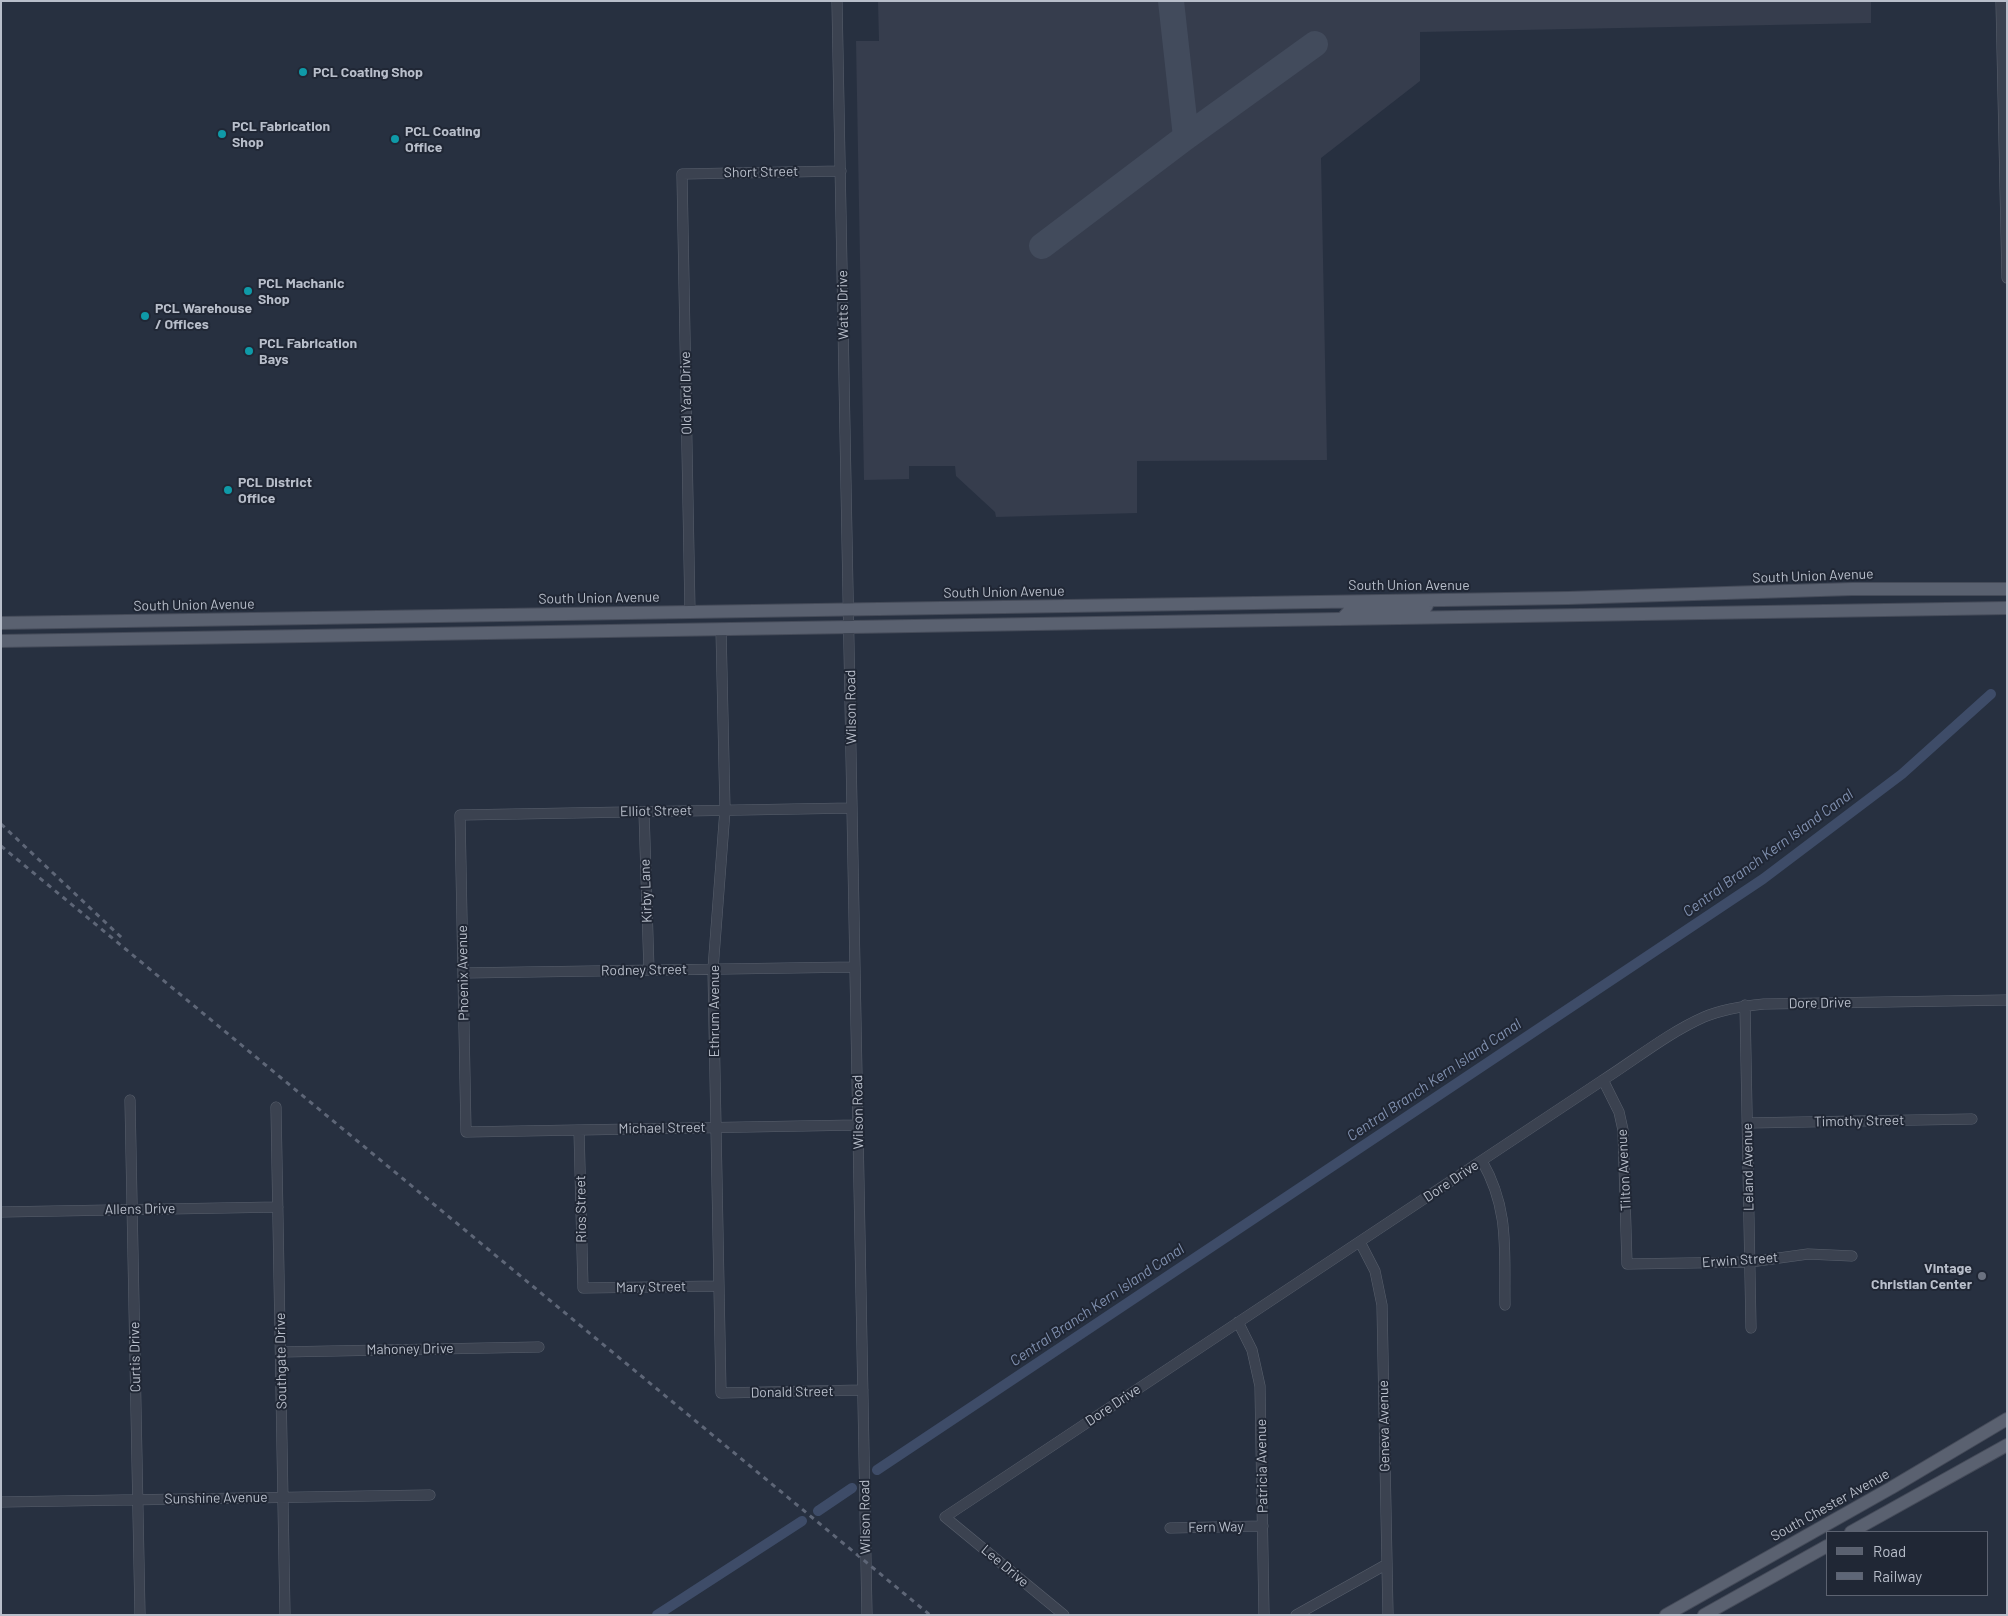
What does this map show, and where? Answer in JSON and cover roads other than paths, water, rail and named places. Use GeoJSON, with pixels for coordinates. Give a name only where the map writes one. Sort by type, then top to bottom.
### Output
{"type":"FeatureCollection","features":[{"type":"Feature","properties":{"kind":"main road","name":"South Union Avenue"},"geometry":{"type":"LineString","coordinates":[[1,623],[1568,598],[1852,589],[2007,590]]}},
{"type":"Feature","properties":{"kind":"main road"},"geometry":{"type":"LineString","coordinates":[[1714,594],[1714,613]]}},
{"type":"Feature","properties":{"kind":"main road"},"geometry":{"type":"LineString","coordinates":[[1468,617],[1491,608],[1553,605],[1568,598]]}},
{"type":"Feature","properties":{"kind":"main road"},"geometry":{"type":"LineString","coordinates":[[1342,619],[1351,609],[1421,609],[1426,607],[1430,600]]}},
{"type":"Feature","properties":{"kind":"main road"},"geometry":{"type":"LineString","coordinates":[[1146,622],[1147,604]]}},
{"type":"Feature","properties":{"kind":"main road"},"geometry":{"type":"LineString","coordinates":[[1,640],[2007,608]]}},
{"type":"Feature","properties":{"kind":"main road"},"geometry":{"type":"LineString","coordinates":[[391,634],[394,629],[401,626],[475,624],[482,622],[489,615]]}},
{"type":"Feature","properties":{"kind":"main road"},"geometry":{"type":"LineString","coordinates":[[305,634],[316,627],[379,626],[384,617]]}},
{"type":"Feature","properties":{"kind":"main road"},"geometry":{"type":"LineString","coordinates":[[216,637],[226,629],[254,627],[284,618]]}},
{"type":"Feature","properties":{"kind":"main road"},"geometry":{"type":"LineString","coordinates":[[99,639],[100,634],[106,631],[170,630],[180,627],[190,620]]}},
{"type":"Feature","properties":{"kind":"main road"},"geometry":{"type":"LineString","coordinates":[[1,632],[59,629],[80,622]]}},
{"type":"Feature","properties":{"kind":"main road","name":"South Chester Avenue"},"geometry":{"type":"LineString","coordinates":[[1666,1615],[1891,1488],[2007,1419]]}},
{"type":"Feature","properties":{"kind":"main road"},"geometry":{"type":"LineString","coordinates":[[1853,1531],[2007,1445]]}},
{"type":"Feature","properties":{"kind":"main road"},"geometry":{"type":"LineString","coordinates":[[1704,1615],[1826,1547]]}},
{"type":"Feature","properties":{"kind":"street","name":"Watts Drive"},"geometry":{"type":"LineString","coordinates":[[837,1],[849,610]]}},
{"type":"Feature","properties":{"kind":"street"},"geometry":{"type":"LineString","coordinates":[[2001,1],[2006,153],[2007,278]]}},
{"type":"Feature","properties":{"kind":"street","name":"Short Street"},"geometry":{"type":"LineString","coordinates":[[682,174],[841,171]]}},
{"type":"Feature","properties":{"kind":"street","name":"Old Yard Drive"},"geometry":{"type":"LineString","coordinates":[[682,174],[690,612]]}},
{"type":"Feature","properties":{"kind":"street","name":"Wilson Road"},"geometry":{"type":"LineString","coordinates":[[849,610],[867,1615]]}},
{"type":"Feature","properties":{"kind":"street","name":"Ethrum Avenue"},"geometry":{"type":"LineString","coordinates":[[721,629],[725,810],[713,969],[721,1393]]}},
{"type":"Feature","properties":{"kind":"street","name":"Elliot Street"},"geometry":{"type":"LineString","coordinates":[[460,815],[852,808]]}},
{"type":"Feature","properties":{"kind":"street","name":"Kirby Lane"},"geometry":{"type":"LineString","coordinates":[[644,812],[648,970]]}},
{"type":"Feature","properties":{"kind":"street","name":"Phoenix Avenue"},"geometry":{"type":"LineString","coordinates":[[460,815],[466,1132]]}},
{"type":"Feature","properties":{"kind":"street","name":"Rodney Street"},"geometry":{"type":"LineString","coordinates":[[463,973],[855,967]]}},
{"type":"Feature","properties":{"kind":"street","name":"Dore Drive"},"geometry":{"type":"LineString","coordinates":[[945,1517],[1687,1025],[1722,1010],[1745,1005],[2007,1000]]}},
{"type":"Feature","properties":{"kind":"street","name":"Leland Avenue"},"geometry":{"type":"LineString","coordinates":[[1745,1005],[1751,1328]]}},
{"type":"Feature","properties":{"kind":"street","name":"Tilton Avenue"},"geometry":{"type":"LineString","coordinates":[[1603,1080],[1619,1112],[1623,1130],[1627,1264]]}},
{"type":"Feature","properties":{"kind":"street","name":"Curtis Drive"},"geometry":{"type":"LineString","coordinates":[[130,1100],[140,1615]]}},
{"type":"Feature","properties":{"kind":"street","name":"Southgate Drive"},"geometry":{"type":"LineString","coordinates":[[276,1107],[286,1615]]}},
{"type":"Feature","properties":{"kind":"street","name":"Timothy Street"},"geometry":{"type":"LineString","coordinates":[[1747,1123],[1972,1119]]}},
{"type":"Feature","properties":{"kind":"street","name":"Michael Street"},"geometry":{"type":"LineString","coordinates":[[466,1132],[858,1125]]}},
{"type":"Feature","properties":{"kind":"street","name":"Rios Street"},"geometry":{"type":"LineString","coordinates":[[580,1130],[583,1288]]}},
{"type":"Feature","properties":{"kind":"street"},"geometry":{"type":"LineString","coordinates":[[1482,1161],[1492,1178],[1502,1213],[1505,1306]]}},
{"type":"Feature","properties":{"kind":"street","name":"Allens Drive"},"geometry":{"type":"LineString","coordinates":[[1,1212],[278,1207]]}},
{"type":"Feature","properties":{"kind":"street","name":"Geneva Avenue"},"geometry":{"type":"LineString","coordinates":[[1360,1242],[1375,1272],[1382,1305],[1388,1615]]}},
{"type":"Feature","properties":{"kind":"street","name":"Erwin Street"},"geometry":{"type":"LineString","coordinates":[[1627,1264],[1750,1262],[1808,1254],[1852,1256]]}},
{"type":"Feature","properties":{"kind":"street","name":"Mary Street"},"geometry":{"type":"LineString","coordinates":[[583,1288],[719,1286]]}},
{"type":"Feature","properties":{"kind":"street","name":"Patricia Avenue"},"geometry":{"type":"LineString","coordinates":[[1238,1322],[1252,1350],[1260,1386],[1264,1615]]}},
{"type":"Feature","properties":{"kind":"street","name":"Mahoney Drive"},"geometry":{"type":"LineString","coordinates":[[281,1352],[539,1347]]}},
{"type":"Feature","properties":{"kind":"street","name":"Donald Street"},"geometry":{"type":"LineString","coordinates":[[721,1393],[863,1390]]}},
{"type":"Feature","properties":{"kind":"street","name":"Sunshine Avenue"},"geometry":{"type":"LineString","coordinates":[[1,1502],[430,1495]]}},
{"type":"Feature","properties":{"kind":"street","name":"Lee Drive"},"geometry":{"type":"LineString","coordinates":[[945,1517],[1064,1615]]}},
{"type":"Feature","properties":{"kind":"street","name":"Fern Way"},"geometry":{"type":"LineString","coordinates":[[1170,1528],[1263,1526]]}},
{"type":"Feature","properties":{"kind":"street"},"geometry":{"type":"LineString","coordinates":[[1296,1615],[1387,1564]]}},
{"type":"Feature","properties":{"kind":"waterway","name":"Central Branch Kern Island Canal"},"geometry":{"type":"LineString","coordinates":[[877,1470],[1763,879],[1902,774],[1991,694]]}},
{"type":"Feature","properties":{"kind":"waterway","name":"Central Branch Kern Island Canal"},"geometry":{"type":"LineString","coordinates":[[818,1511],[852,1488]]}},
{"type":"Feature","properties":{"kind":"waterway","name":"Central Branch Kern Island Canal"},"geometry":{"type":"LineString","coordinates":[[657,1615],[802,1521]]}},
{"type":"Feature","properties":{"kind":"railway"},"geometry":{"type":"LineString","coordinates":[[1,824],[122,938]]}},
{"type":"Feature","properties":{"kind":"railway"},"geometry":{"type":"LineString","coordinates":[[1,846],[930,1615]]}},
{"type":"Feature","properties":{"kind":"place","name":"PCL Coating Shop"},"geometry":{"type":"Point","coordinates":[303,72]}},
{"type":"Feature","properties":{"kind":"place","name":"PCL Fabrication Shop"},"geometry":{"type":"Point","coordinates":[222,134]}},
{"type":"Feature","properties":{"kind":"place","name":"PCL Coating Office"},"geometry":{"type":"Point","coordinates":[395,139]}},
{"type":"Feature","properties":{"kind":"place","name":"PCL Machanic Shop"},"geometry":{"type":"Point","coordinates":[248,291]}},
{"type":"Feature","properties":{"kind":"place","name":"PCL Warehouse / Offices"},"geometry":{"type":"Point","coordinates":[145,316]}},
{"type":"Feature","properties":{"kind":"place","name":"PCL Fabrication Bays"},"geometry":{"type":"Point","coordinates":[249,351]}},
{"type":"Feature","properties":{"kind":"place","name":"PCL District Office"},"geometry":{"type":"Point","coordinates":[228,490]}},
{"type":"Feature","properties":{"kind":"place","name":"Vintage Christian Center"},"geometry":{"type":"Point","coordinates":[1982,1276]}}]}
